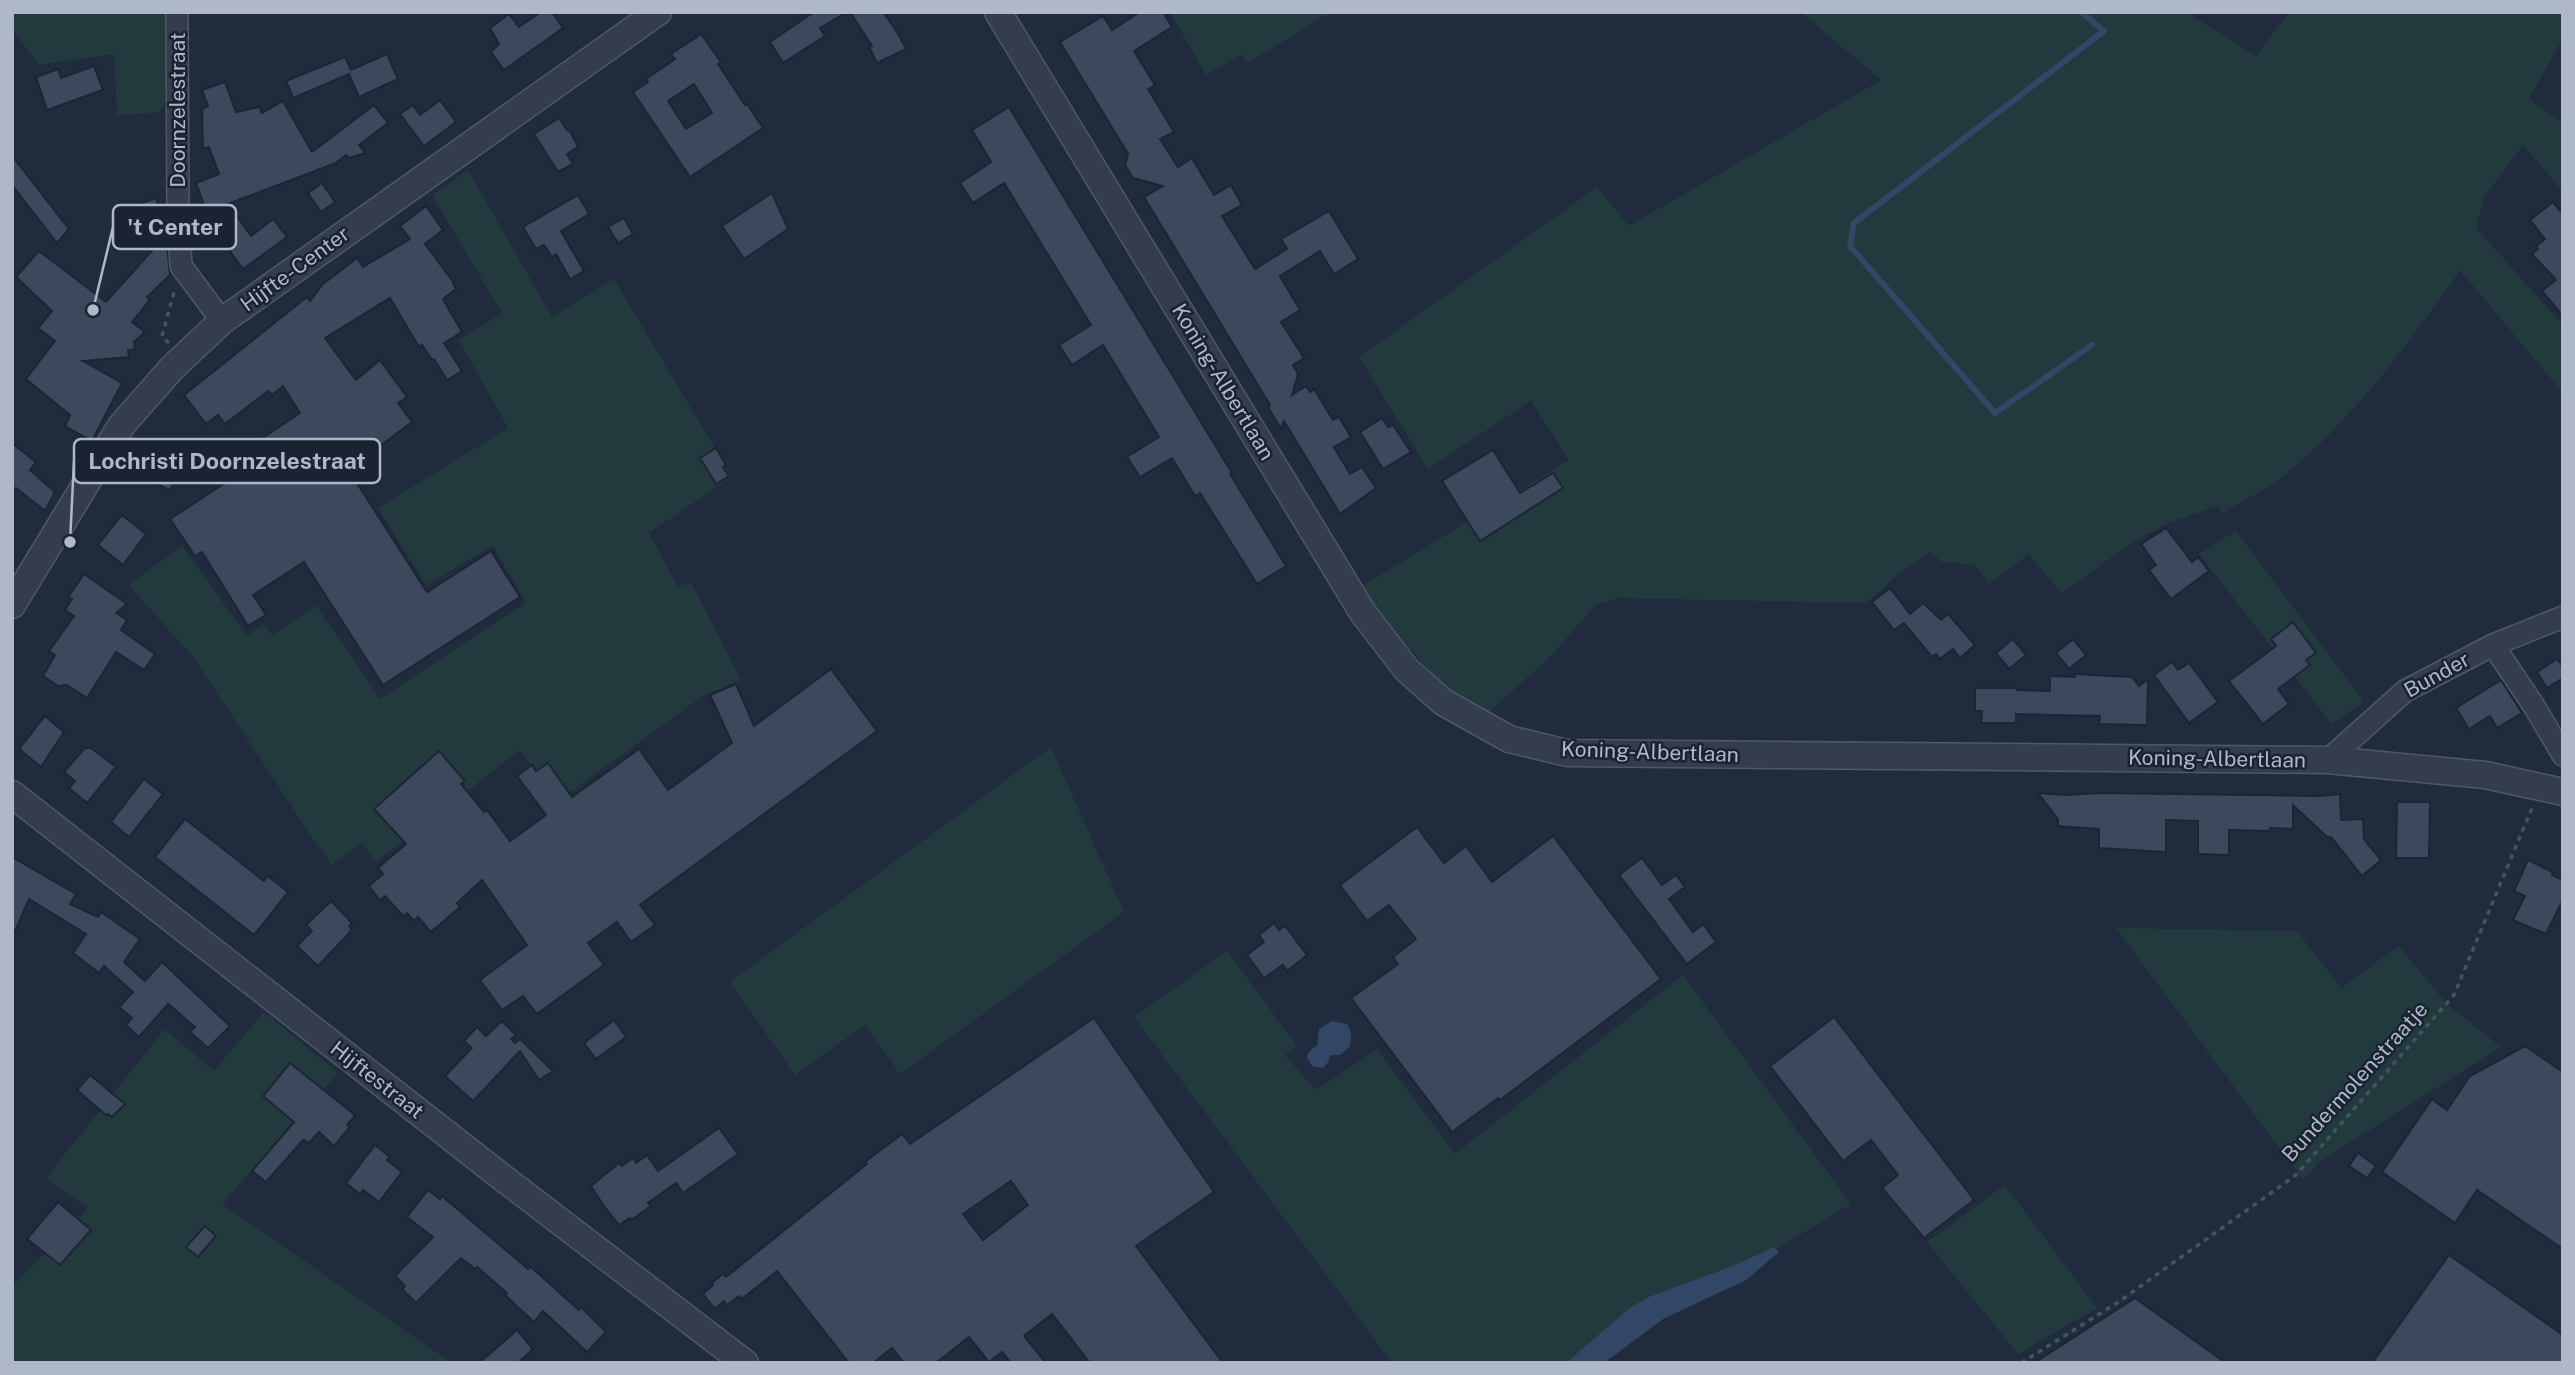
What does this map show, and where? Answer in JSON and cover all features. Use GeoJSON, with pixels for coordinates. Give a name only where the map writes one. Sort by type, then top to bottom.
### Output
{"type":"FeatureCollection","features":[{"type":"Feature","properties":{"kind":"street","name":"Doornzelestraat"},"geometry":{"type":"LineString","coordinates":[[177,12],[178,215],[181,266]]}},
{"type":"Feature","properties":{"kind":"street","name":"Hijfte-Center"},"geometry":{"type":"LineString","coordinates":[[12,605],[121,426],[184,357],[222,321],[658,12]]}},
{"type":"Feature","properties":{"kind":"street","name":"Koning-Albertlaan"},"geometry":{"type":"LineString","coordinates":[[998,12],[1363,613],[1407,670],[1443,702],[1509,739],[1567,753],[2328,760],[2486,775],[2552,789]]}},
{"type":"Feature","properties":{"kind":"street"},"geometry":{"type":"LineString","coordinates":[[181,266],[222,321]]}},
{"type":"Feature","properties":{"kind":"street","name":"Bunder"},"geometry":{"type":"LineString","coordinates":[[2328,760],[2405,691],[2493,645],[2563,617]]}},
{"type":"Feature","properties":{"kind":"street"},"geometry":{"type":"LineString","coordinates":[[2493,645],[2563,755]]}},
{"type":"Feature","properties":{"kind":"street","name":"Hijftestraat"},"geometry":{"type":"LineString","coordinates":[[12,794],[492,1170],[745,1363]]}},
{"type":"Feature","properties":{"kind":"path"},"geometry":{"type":"LineString","coordinates":[[181,266],[162,336],[184,357]]}},
{"type":"Feature","properties":{"kind":"path","name":"Bundermolenstraatje"},"geometry":{"type":"LineString","coordinates":[[2021,1363],[2118,1303],[2295,1175],[2454,995],[2552,789]]}},
{"type":"Feature","properties":{"kind":"green space"},"geometry":{"type":"Polygon","coordinates":[[[12,12],[168,12],[165,104],[158,112],[117,116],[114,54],[39,65],[12,29],[12,12]]]}},
{"type":"Feature","properties":{"kind":"green space"},"geometry":{"type":"Polygon","coordinates":[[[1170,12],[1331,12],[1248,63],[1242,54],[1206,75],[1170,12]]]}},
{"type":"Feature","properties":{"kind":"green space"},"geometry":{"type":"Polygon","coordinates":[[[1801,12],[2186,12],[2256,56],[2289,12],[2563,12],[2563,38],[2529,99],[2563,123],[2563,192],[2523,145],[2484,197],[2476,228],[2563,325],[2563,393],[2460,270],[2400,352],[2355,407],[2307,456],[2282,477],[2223,513],[2217,506],[2166,524],[2133,542],[2061,594],[2029,554],[1989,584],[1975,565],[1942,562],[1930,552],[1895,577],[1866,603],[1617,598],[1596,605],[1550,657],[1487,714],[1444,687],[1386,622],[1362,586],[1569,460],[1531,401],[1428,469],[1359,357],[1597,187],[1629,226],[1881,80],[1801,12]]]}},
{"type":"Feature","properties":{"kind":"green space"},"geometry":{"type":"Polygon","coordinates":[[[468,170],[552,317],[614,279],[732,477],[649,533],[678,587],[691,582],[741,680],[703,696],[558,801],[520,750],[376,862],[362,843],[332,865],[192,655],[128,585],[182,546],[247,636],[263,624],[273,635],[316,605],[380,699],[526,603],[493,546],[426,585],[378,508],[508,428],[459,340],[502,313],[432,195],[468,170]]]}},
{"type":"Feature","properties":{"kind":"green space"},"geometry":{"type":"Polygon","coordinates":[[[2236,531],[2364,702],[2332,724],[2199,554],[2236,531]]]}},
{"type":"Feature","properties":{"kind":"green space"},"geometry":{"type":"Polygon","coordinates":[[[1051,747],[1124,912],[900,1074],[865,1025],[795,1075],[730,982],[1051,747]]]}},
{"type":"Feature","properties":{"kind":"green space"},"geometry":{"type":"Polygon","coordinates":[[[2116,928],[2297,931],[2341,988],[2399,946],[2447,1004],[2501,1047],[2322,1160],[2303,1180],[2116,928]]]}},
{"type":"Feature","properties":{"kind":"green space"},"geometry":{"type":"Polygon","coordinates":[[[1227,951],[1297,1046],[1285,1055],[1316,1090],[1377,1049],[1455,1154],[1683,975],[1851,1204],[1637,1333],[1598,1363],[1392,1363],[1134,1017],[1227,951]]]}},
{"type":"Feature","properties":{"kind":"green space"},"geometry":{"type":"Polygon","coordinates":[[[264,1012],[338,1073],[222,1204],[452,1363],[12,1363],[12,1287],[88,1208],[46,1178],[165,1029],[214,1071],[264,1012]]]}},
{"type":"Feature","properties":{"kind":"green space"},"geometry":{"type":"Polygon","coordinates":[[[2005,1185],[2097,1308],[2018,1354],[1927,1242],[2005,1185]]]}},
{"type":"Feature","properties":{"kind":"water"},"geometry":{"type":"Polygon","coordinates":[[[1332,1021],[1347,1024],[1351,1033],[1350,1046],[1340,1055],[1330,1055],[1323,1068],[1312,1066],[1307,1058],[1308,1053],[1317,1045],[1319,1029],[1332,1021]]]}},
{"type":"Feature","properties":{"kind":"water"},"geometry":{"type":"Polygon","coordinates":[[[1774,1247],[1779,1252],[1746,1280],[1663,1319],[1604,1363],[1566,1363],[1631,1307],[1649,1297],[1735,1265],[1774,1247]]]}},
{"type":"Feature","properties":{"kind":"building"},"geometry":{"type":"Polygon","coordinates":[[[541,12],[552,12],[563,28],[504,70],[491,52],[499,44],[490,28],[509,14],[519,27],[541,12]]]}},
{"type":"Feature","properties":{"kind":"building"},"geometry":{"type":"Polygon","coordinates":[[[814,12],[847,12],[820,28],[825,36],[783,63],[770,42],[814,12]]]}},
{"type":"Feature","properties":{"kind":"building"},"geometry":{"type":"Polygon","coordinates":[[[850,12],[883,12],[906,49],[877,63],[869,47],[872,46],[850,12]]]}},
{"type":"Feature","properties":{"kind":"building"},"geometry":{"type":"Polygon","coordinates":[[[1140,12],[1163,12],[1172,27],[1134,51],[1155,85],[1148,89],[1174,132],[1160,139],[1178,167],[1192,158],[1214,195],[1231,185],[1242,205],[1222,216],[1255,269],[1287,249],[1281,239],[1329,211],[1358,259],[1334,274],[1320,251],[1280,276],[1300,310],[1281,322],[1304,358],[1293,365],[1298,374],[1292,395],[1306,386],[1310,392],[1314,389],[1333,420],[1339,417],[1351,437],[1334,447],[1350,474],[1362,467],[1376,488],[1340,514],[1284,421],[1281,429],[1268,407],[1270,405],[1144,197],[1163,186],[1133,178],[1125,165],[1128,154],[1060,42],[1103,16],[1112,30],[1140,12]]]}},
{"type":"Feature","properties":{"kind":"building"},"geometry":{"type":"Polygon","coordinates":[[[701,34],[721,62],[718,64],[745,105],[747,104],[763,128],[690,177],[633,92],[648,82],[646,79],[675,59],[671,54],[701,34]],[[694,84],[668,101],[686,129],[712,113],[694,84]]]}},
{"type":"Feature","properties":{"kind":"building"},"geometry":{"type":"Polygon","coordinates":[[[387,54],[398,79],[359,97],[349,74],[293,98],[286,81],[345,57],[351,70],[387,54]]]}},
{"type":"Feature","properties":{"kind":"building"},"geometry":{"type":"Polygon","coordinates":[[[94,66],[103,90],[47,110],[36,77],[58,69],[61,78],[94,66]]]}},
{"type":"Feature","properties":{"kind":"building"},"geometry":{"type":"Polygon","coordinates":[[[225,82],[236,112],[259,107],[262,113],[283,101],[312,152],[374,105],[388,123],[359,145],[365,153],[349,158],[346,155],[336,163],[228,204],[251,236],[273,219],[287,237],[243,269],[212,227],[196,183],[219,174],[209,147],[203,149],[202,109],[208,106],[202,90],[225,82]]]}},
{"type":"Feature","properties":{"kind":"building"},"geometry":{"type":"Polygon","coordinates":[[[440,100],[456,122],[424,146],[400,114],[413,105],[420,115],[440,100]]]}},
{"type":"Feature","properties":{"kind":"building"},"geometry":{"type":"Polygon","coordinates":[[[1009,107],[1286,566],[1257,584],[1200,493],[1195,496],[1172,458],[1140,477],[1127,457],[1159,437],[1103,345],[1072,365],[1059,345],[1091,325],[1004,183],[973,203],[960,183],[991,162],[972,130],[1009,107]]]}},
{"type":"Feature","properties":{"kind":"building"},"geometry":{"type":"Polygon","coordinates":[[[559,118],[578,147],[567,154],[573,164],[558,172],[534,134],[559,118]]]}},
{"type":"Feature","properties":{"kind":"building"},"geometry":{"type":"Polygon","coordinates":[[[12,156],[69,229],[57,243],[12,185],[12,156]]]}},
{"type":"Feature","properties":{"kind":"building"},"geometry":{"type":"Polygon","coordinates":[[[322,183],[335,202],[321,212],[308,193],[322,183]]]}},
{"type":"Feature","properties":{"kind":"building"},"geometry":{"type":"Polygon","coordinates":[[[772,193],[788,229],[744,259],[722,226],[772,193]]]}},
{"type":"Feature","properties":{"kind":"building"},"geometry":{"type":"Polygon","coordinates":[[[578,195],[589,214],[561,231],[584,271],[570,279],[556,254],[552,257],[544,245],[536,249],[523,227],[578,195]]]}},
{"type":"Feature","properties":{"kind":"building"},"geometry":{"type":"Polygon","coordinates":[[[156,198],[161,213],[144,218],[139,204],[156,198]]]}},
{"type":"Feature","properties":{"kind":"building"},"geometry":{"type":"Polygon","coordinates":[[[2553,202],[2563,214],[2563,316],[2542,291],[2556,280],[2532,254],[2538,249],[2536,246],[2545,239],[2530,220],[2553,202]]]}},
{"type":"Feature","properties":{"kind":"building"},"geometry":{"type":"Polygon","coordinates":[[[426,206],[443,230],[425,244],[454,283],[456,289],[443,299],[462,332],[444,343],[462,371],[447,380],[434,359],[432,360],[422,345],[419,347],[390,298],[325,338],[356,380],[380,360],[407,397],[398,403],[412,422],[368,455],[371,460],[351,474],[427,592],[491,551],[520,597],[383,685],[304,562],[253,595],[266,615],[248,626],[202,552],[195,556],[170,519],[263,458],[259,453],[267,448],[261,439],[300,413],[283,386],[272,395],[268,391],[225,424],[218,415],[206,424],[184,395],[307,297],[310,301],[323,284],[357,258],[363,267],[410,239],[400,226],[426,206]]]}},
{"type":"Feature","properties":{"kind":"building"},"geometry":{"type":"Polygon","coordinates":[[[624,218],[633,234],[618,243],[608,227],[624,218]]]}},
{"type":"Feature","properties":{"kind":"building"},"geometry":{"type":"Polygon","coordinates":[[[166,235],[170,275],[147,297],[150,300],[132,322],[145,332],[134,342],[135,349],[128,350],[129,357],[83,361],[122,383],[92,441],[65,426],[70,415],[26,379],[55,341],[38,328],[52,311],[16,277],[39,251],[106,302],[166,235]]]}},
{"type":"Feature","properties":{"kind":"building"},"geometry":{"type":"Polygon","coordinates":[[[1382,418],[1388,427],[1393,425],[1411,452],[1383,469],[1360,432],[1382,418]]]}},
{"type":"Feature","properties":{"kind":"building"},"geometry":{"type":"Polygon","coordinates":[[[12,443],[36,462],[30,470],[55,492],[45,511],[16,488],[12,493],[12,443]]]}},
{"type":"Feature","properties":{"kind":"building"},"geometry":{"type":"Polygon","coordinates":[[[716,448],[729,476],[716,484],[700,458],[716,448]]]}},
{"type":"Feature","properties":{"kind":"building"},"geometry":{"type":"Polygon","coordinates":[[[1493,450],[1520,493],[1553,473],[1563,488],[1480,541],[1442,481],[1493,450]]]}},
{"type":"Feature","properties":{"kind":"building"},"geometry":{"type":"Polygon","coordinates":[[[131,452],[180,473],[170,490],[120,469],[131,452]]]}},
{"type":"Feature","properties":{"kind":"building"},"geometry":{"type":"Polygon","coordinates":[[[122,515],[146,534],[123,565],[98,545],[122,515]]]}},
{"type":"Feature","properties":{"kind":"building"},"geometry":{"type":"Polygon","coordinates":[[[2166,528],[2192,562],[2198,557],[2209,571],[2171,599],[2149,570],[2156,565],[2141,544],[2166,528]]]}},
{"type":"Feature","properties":{"kind":"building"},"geometry":{"type":"Polygon","coordinates":[[[84,574],[127,604],[116,613],[127,620],[121,630],[155,654],[144,670],[116,652],[87,698],[67,685],[58,686],[43,676],[55,655],[49,651],[74,616],[65,610],[72,599],[68,597],[84,574]]]}},
{"type":"Feature","properties":{"kind":"building"},"geometry":{"type":"Polygon","coordinates":[[[1890,588],[1910,614],[1923,603],[1941,620],[1948,614],[1975,645],[1960,658],[1953,649],[1940,659],[1936,654],[1932,657],[1904,623],[1894,630],[1872,602],[1890,588]]]}},
{"type":"Feature","properties":{"kind":"building"},"geometry":{"type":"Polygon","coordinates":[[[2293,622],[2316,653],[2306,660],[2310,665],[2278,689],[2289,704],[2263,724],[2229,681],[2276,646],[2271,639],[2293,622]]]}},
{"type":"Feature","properties":{"kind":"building"},"geometry":{"type":"Polygon","coordinates":[[[2013,639],[2026,655],[2009,669],[1996,653],[2013,639]]]}},
{"type":"Feature","properties":{"kind":"building"},"geometry":{"type":"Polygon","coordinates":[[[2073,639],[2086,655],[2069,669],[2056,653],[2073,639]]]}},
{"type":"Feature","properties":{"kind":"building"},"geometry":{"type":"Polygon","coordinates":[[[2557,659],[2563,667],[2563,678],[2547,688],[2537,672],[2557,659]]]}},
{"type":"Feature","properties":{"kind":"building"},"geometry":{"type":"Polygon","coordinates":[[[2172,662],[2178,670],[2189,663],[2218,702],[2189,723],[2154,675],[2172,662]]]}},
{"type":"Feature","properties":{"kind":"building"},"geometry":{"type":"Polygon","coordinates":[[[831,669],[877,731],[640,905],[655,925],[631,942],[617,922],[588,943],[604,965],[537,1014],[523,996],[502,1010],[480,980],[527,945],[482,880],[457,903],[460,907],[431,932],[418,917],[414,921],[407,913],[403,916],[385,896],[380,900],[369,886],[383,874],[378,868],[406,844],[374,809],[439,751],[465,781],[461,784],[484,812],[487,810],[510,841],[546,815],[517,776],[532,765],[536,771],[548,763],[572,797],[639,749],[668,790],[732,743],[710,695],[736,684],[754,726],[831,669]]]}},
{"type":"Feature","properties":{"kind":"building"},"geometry":{"type":"Polygon","coordinates":[[[2073,674],[2132,677],[2139,686],[2148,679],[2147,725],[2099,724],[2100,716],[2016,714],[2016,723],[1981,723],[1982,711],[1975,711],[1975,688],[2050,691],[2050,676],[2075,677],[2073,674]]]}},
{"type":"Feature","properties":{"kind":"building"},"geometry":{"type":"Polygon","coordinates":[[[2501,680],[2522,713],[2497,728],[2490,716],[2469,729],[2456,708],[2501,680]]]}},
{"type":"Feature","properties":{"kind":"building"},"geometry":{"type":"Polygon","coordinates":[[[45,716],[64,732],[41,767],[19,749],[45,716]]]}},
{"type":"Feature","properties":{"kind":"building"},"geometry":{"type":"Polygon","coordinates":[[[85,748],[91,748],[116,767],[87,803],[69,788],[75,781],[64,772],[85,748]]]}},
{"type":"Feature","properties":{"kind":"building"},"geometry":{"type":"Polygon","coordinates":[[[144,779],[163,794],[129,837],[111,822],[144,779]]]}},
{"type":"Feature","properties":{"kind":"building"},"geometry":{"type":"Polygon","coordinates":[[[2038,793],[2340,794],[2341,820],[2363,819],[2364,839],[2381,860],[2362,876],[2331,837],[2327,837],[2293,805],[2293,829],[2229,830],[2229,855],[2198,854],[2198,821],[2166,820],[2166,852],[2099,848],[2099,829],[2058,826],[2058,819],[2038,793]]]}},
{"type":"Feature","properties":{"kind":"building"},"geometry":{"type":"Polygon","coordinates":[[[2397,802],[2430,802],[2429,858],[2396,858],[2397,802]]]}},
{"type":"Feature","properties":{"kind":"building"},"geometry":{"type":"Polygon","coordinates":[[[185,819],[264,881],[268,876],[288,892],[254,935],[155,857],[185,819]]]}},
{"type":"Feature","properties":{"kind":"building"},"geometry":{"type":"Polygon","coordinates":[[[1417,827],[1444,863],[1466,846],[1492,882],[1553,836],[1661,979],[1500,1100],[1498,1098],[1452,1132],[1351,998],[1398,964],[1393,957],[1416,939],[1389,905],[1367,921],[1340,885],[1417,827]]]}},
{"type":"Feature","properties":{"kind":"building"},"geometry":{"type":"Polygon","coordinates":[[[12,857],[76,894],[70,904],[98,917],[101,912],[140,939],[124,962],[145,981],[162,962],[230,1026],[208,1048],[190,1032],[195,1027],[168,1004],[139,1037],[126,1025],[132,1018],[119,1007],[133,992],[104,966],[99,973],[73,953],[86,934],[29,899],[12,938],[12,857]]]}},
{"type":"Feature","properties":{"kind":"building"},"geometry":{"type":"Polygon","coordinates":[[[1642,858],[1662,885],[1676,875],[1685,887],[1669,899],[1693,932],[1703,924],[1716,942],[1687,964],[1619,875],[1642,858]]]}},
{"type":"Feature","properties":{"kind":"building"},"geometry":{"type":"Polygon","coordinates":[[[2528,860],[2563,880],[2563,900],[2546,934],[2513,920],[2525,896],[2514,891],[2528,860]]]}},
{"type":"Feature","properties":{"kind":"building"},"geometry":{"type":"Polygon","coordinates":[[[331,901],[352,923],[349,926],[352,930],[318,966],[297,946],[312,931],[306,925],[331,901]]]}},
{"type":"Feature","properties":{"kind":"building"},"geometry":{"type":"Polygon","coordinates":[[[1274,923],[1279,930],[1285,926],[1307,955],[1287,971],[1283,965],[1264,978],[1247,955],[1264,942],[1259,935],[1274,923]]]}},
{"type":"Feature","properties":{"kind":"building"},"geometry":{"type":"Polygon","coordinates":[[[1834,1017],[1974,1200],[1924,1238],[1882,1188],[1898,1175],[1871,1140],[1843,1161],[1770,1066],[1834,1017]]]}},
{"type":"Feature","properties":{"kind":"building"},"geometry":{"type":"Polygon","coordinates":[[[1094,1018],[1214,1192],[1136,1246],[1223,1363],[1090,1363],[1052,1314],[1024,1336],[1046,1363],[1011,1363],[1002,1352],[989,1362],[969,1337],[936,1363],[904,1363],[892,1348],[873,1363],[849,1363],[777,1271],[742,1299],[739,1296],[727,1305],[724,1301],[715,1309],[703,1294],[723,1274],[726,1277],[902,1134],[910,1144],[1094,1018]],[[1011,1181],[963,1214],[983,1240],[1028,1205],[1011,1181]]]}},
{"type":"Feature","properties":{"kind":"building"},"geometry":{"type":"Polygon","coordinates":[[[614,1020],[626,1037],[596,1059],[584,1043],[614,1020]]]}},
{"type":"Feature","properties":{"kind":"building"},"geometry":{"type":"Polygon","coordinates":[[[502,1021],[516,1035],[511,1039],[515,1043],[520,1039],[553,1071],[539,1080],[520,1051],[473,1101],[445,1076],[472,1048],[464,1041],[477,1027],[486,1036],[502,1021]]]}},
{"type":"Feature","properties":{"kind":"building"},"geometry":{"type":"Polygon","coordinates":[[[2525,1046],[2563,1072],[2563,1249],[2477,1190],[2455,1223],[2382,1172],[2432,1099],[2447,1110],[2470,1076],[2525,1046]]]}},
{"type":"Feature","properties":{"kind":"building"},"geometry":{"type":"Polygon","coordinates":[[[290,1063],[355,1115],[347,1125],[350,1127],[334,1146],[319,1132],[309,1143],[303,1140],[266,1182],[252,1171],[294,1122],[263,1096],[290,1063]]]}},
{"type":"Feature","properties":{"kind":"building"},"geometry":{"type":"Polygon","coordinates":[[[90,1075],[125,1104],[112,1117],[108,1114],[107,1116],[77,1090],[90,1075]]]}},
{"type":"Feature","properties":{"kind":"building"},"geometry":{"type":"Polygon","coordinates":[[[719,1128],[738,1154],[683,1193],[676,1183],[648,1203],[651,1206],[631,1220],[630,1218],[619,1225],[591,1186],[619,1163],[622,1166],[633,1158],[636,1163],[647,1155],[658,1171],[719,1128]]]}},
{"type":"Feature","properties":{"kind":"building"},"geometry":{"type":"Polygon","coordinates":[[[375,1145],[390,1157],[387,1160],[402,1172],[379,1202],[363,1190],[360,1194],[346,1183],[375,1145]]]}},
{"type":"Feature","properties":{"kind":"building"},"geometry":{"type":"Polygon","coordinates":[[[2358,1153],[2376,1166],[2367,1178],[2349,1166],[2358,1153]]]}},
{"type":"Feature","properties":{"kind":"building"},"geometry":{"type":"Polygon","coordinates":[[[428,1190],[440,1199],[442,1196],[528,1269],[531,1267],[579,1310],[581,1307],[606,1332],[587,1352],[543,1311],[534,1322],[505,1295],[507,1293],[477,1267],[475,1269],[461,1258],[416,1303],[402,1289],[405,1286],[395,1276],[433,1237],[407,1217],[428,1190]]]}},
{"type":"Feature","properties":{"kind":"building"},"geometry":{"type":"Polygon","coordinates":[[[58,1202],[91,1230],[60,1265],[27,1239],[58,1202]]]}},
{"type":"Feature","properties":{"kind":"building"},"geometry":{"type":"Polygon","coordinates":[[[205,1226],[216,1236],[198,1257],[186,1247],[205,1226]]]}},
{"type":"Feature","properties":{"kind":"building"},"geometry":{"type":"Polygon","coordinates":[[[2449,1255],[2563,1335],[2563,1363],[2372,1363],[2449,1255]]]}},
{"type":"Feature","properties":{"kind":"building"},"geometry":{"type":"Polygon","coordinates":[[[2135,1298],[2226,1363],[2034,1363],[2135,1298]]]}},
{"type":"Feature","properties":{"kind":"building"},"geometry":{"type":"Polygon","coordinates":[[[517,1330],[533,1349],[518,1363],[479,1363],[517,1330]]]}},
{"type":"Feature","properties":{"kind":"waterway"},"geometry":{"type":"LineString","coordinates":[[2081,12],[2104,31],[1854,223],[1850,246],[1995,413],[2092,345]]}},
{"type":"Feature","properties":{"kind":"place","name":"'t Center"},"geometry":{"type":"Point","coordinates":[93,310]}},
{"type":"Feature","properties":{"kind":"place","name":"Lochristi Doornzelestraat"},"geometry":{"type":"Point","coordinates":[70,542]}}]}
